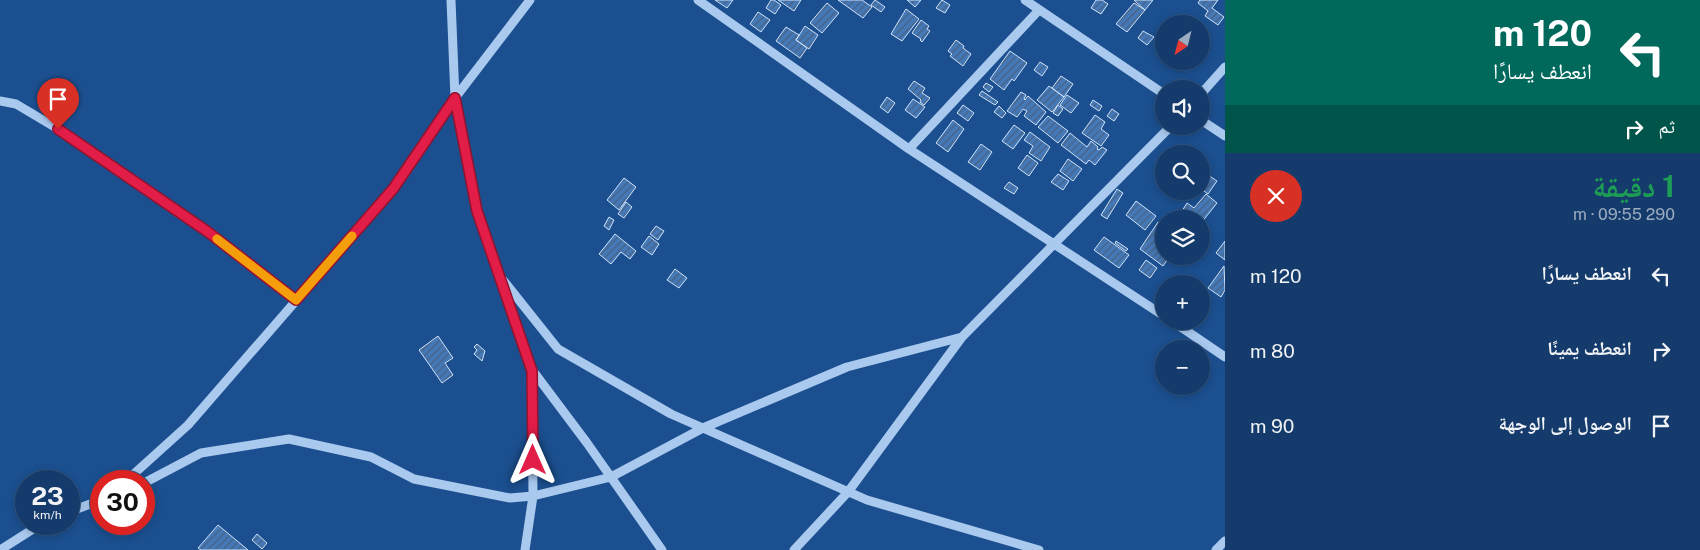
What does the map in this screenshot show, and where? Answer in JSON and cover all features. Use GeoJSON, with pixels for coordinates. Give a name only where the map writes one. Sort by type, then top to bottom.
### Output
{"type":"FeatureCollection","features":[{"type":"Feature","properties":{"kind":"street"},"geometry":{"type":"LineString","coordinates":[[451,0],[455,98],[477,211],[532,371],[611,477],[662,550]]}},
{"type":"Feature","properties":{"kind":"street"},"geometry":{"type":"LineString","coordinates":[[138,470],[188,426],[393,189],[455,98],[530,0]]}},
{"type":"Feature","properties":{"kind":"street"},"geometry":{"type":"LineString","coordinates":[[698,0],[909,149],[1155,310]]}},
{"type":"Feature","properties":{"kind":"street"},"geometry":{"type":"LineString","coordinates":[[1025,0],[1155,88]]}},
{"type":"Feature","properties":{"kind":"street"},"geometry":{"type":"LineString","coordinates":[[909,149],[1039,10]]}},
{"type":"Feature","properties":{"kind":"street"},"geometry":{"type":"LineString","coordinates":[[1210,84],[1225,67]]}},
{"type":"Feature","properties":{"kind":"street"},"geometry":{"type":"LineString","coordinates":[[0,101],[16,104],[58,129],[208,232],[296,300]]}},
{"type":"Feature","properties":{"kind":"street"},"geometry":{"type":"LineString","coordinates":[[1210,126],[1225,136]]}},
{"type":"Feature","properties":{"kind":"street"},"geometry":{"type":"LineString","coordinates":[[794,550],[848,492],[962,337],[1162,135]]}},
{"type":"Feature","properties":{"kind":"street"},"geometry":{"type":"LineString","coordinates":[[498,274],[558,350],[670,414],[867,500],[1039,550]]}},
{"type":"Feature","properties":{"kind":"street"},"geometry":{"type":"LineString","coordinates":[[1185,330],[1225,357]]}},
{"type":"Feature","properties":{"kind":"street"},"geometry":{"type":"LineString","coordinates":[[155,477],[201,453],[289,439],[370,457],[414,479],[510,498],[533,496],[611,477],[704,428],[847,367],[962,337]]}},
{"type":"Feature","properties":{"kind":"street"},"geometry":{"type":"LineString","coordinates":[[525,550],[533,496],[532,371]]}},
{"type":"Feature","properties":{"kind":"street"},"geometry":{"type":"LineString","coordinates":[[0,550],[24,535]]}},
{"type":"Feature","properties":{"kind":"street"},"geometry":{"type":"LineString","coordinates":[[1216,550],[1225,541]]}},
{"type":"Feature","properties":{"kind":"building"},"geometry":{"type":"Polygon","coordinates":[[[715,0],[733,0],[727,8],[715,0]]]}},
{"type":"Feature","properties":{"kind":"building"},"geometry":{"type":"Polygon","coordinates":[[[771,0],[781,5],[775,14],[766,8],[771,0]]]}},
{"type":"Feature","properties":{"kind":"building"},"geometry":{"type":"Polygon","coordinates":[[[778,0],[801,0],[794,11],[778,0]]]}},
{"type":"Feature","properties":{"kind":"building"},"geometry":{"type":"Polygon","coordinates":[[[838,0],[862,0],[872,7],[863,18],[838,0]]]}},
{"type":"Feature","properties":{"kind":"building"},"geometry":{"type":"Polygon","coordinates":[[[875,0],[885,7],[881,12],[871,5],[875,0]]]}},
{"type":"Feature","properties":{"kind":"building"},"geometry":{"type":"Polygon","coordinates":[[[907,0],[921,0],[915,7],[907,0]]]}},
{"type":"Feature","properties":{"kind":"building"},"geometry":{"type":"Polygon","coordinates":[[[942,0],[950,5],[945,13],[936,8],[942,0]]]}},
{"type":"Feature","properties":{"kind":"building"},"geometry":{"type":"Polygon","coordinates":[[[1096,0],[1102,0],[1108,4],[1101,14],[1091,8],[1096,0]]]}},
{"type":"Feature","properties":{"kind":"building"},"geometry":{"type":"Polygon","coordinates":[[[1134,0],[1153,0],[1145,10],[1134,0]]]}},
{"type":"Feature","properties":{"kind":"building"},"geometry":{"type":"Polygon","coordinates":[[[1200,0],[1218,0],[1212,8],[1224,17],[1218,25],[1210,19],[1210,15],[1206,15],[1208,11],[1198,3],[1200,0]]]}},
{"type":"Feature","properties":{"kind":"building"},"geometry":{"type":"Polygon","coordinates":[[[827,3],[839,13],[822,33],[810,23],[827,3]]]}},
{"type":"Feature","properties":{"kind":"building"},"geometry":{"type":"Polygon","coordinates":[[[1134,3],[1145,10],[1127,32],[1116,24],[1134,3]]]}},
{"type":"Feature","properties":{"kind":"building"},"geometry":{"type":"Polygon","coordinates":[[[906,9],[919,19],[902,41],[891,34],[906,9]]]}},
{"type":"Feature","properties":{"kind":"building"},"geometry":{"type":"Polygon","coordinates":[[[758,12],[770,20],[761,32],[750,24],[758,12]]]}},
{"type":"Feature","properties":{"kind":"building"},"geometry":{"type":"Polygon","coordinates":[[[921,20],[929,26],[927,29],[930,31],[922,42],[921,39],[912,33],[921,20]]]}},
{"type":"Feature","properties":{"kind":"building"},"geometry":{"type":"Polygon","coordinates":[[[805,26],[818,35],[809,49],[796,40],[805,26]]]}},
{"type":"Feature","properties":{"kind":"building"},"geometry":{"type":"Polygon","coordinates":[[[786,27],[799,35],[796,40],[807,48],[800,58],[776,41],[786,27]]]}},
{"type":"Feature","properties":{"kind":"building"},"geometry":{"type":"Polygon","coordinates":[[[1143,31],[1154,37],[1147,45],[1138,38],[1143,31]]]}},
{"type":"Feature","properties":{"kind":"building"},"geometry":{"type":"Polygon","coordinates":[[[956,40],[971,54],[963,66],[950,56],[952,54],[948,51],[956,40]]]}},
{"type":"Feature","properties":{"kind":"building"},"geometry":{"type":"Polygon","coordinates":[[[1010,51],[1027,63],[1014,81],[1012,79],[1004,90],[990,79],[1010,51]]]}},
{"type":"Feature","properties":{"kind":"building"},"geometry":{"type":"Polygon","coordinates":[[[1040,62],[1048,67],[1042,76],[1034,70],[1040,62]]]}},
{"type":"Feature","properties":{"kind":"building"},"geometry":{"type":"Polygon","coordinates":[[[1061,76],[1073,84],[1064,97],[1052,88],[1061,76]]]}},
{"type":"Feature","properties":{"kind":"building"},"geometry":{"type":"Polygon","coordinates":[[[914,81],[925,88],[922,93],[930,98],[924,105],[908,89],[914,81]]]}},
{"type":"Feature","properties":{"kind":"building"},"geometry":{"type":"Polygon","coordinates":[[[986,83],[993,87],[989,92],[983,87],[986,83]]]}},
{"type":"Feature","properties":{"kind":"building"},"geometry":{"type":"Polygon","coordinates":[[[1049,86],[1064,97],[1052,112],[1037,100],[1049,86]]]}},
{"type":"Feature","properties":{"kind":"building"},"geometry":{"type":"Polygon","coordinates":[[[982,91],[998,102],[995,105],[979,95],[982,91]]]}},
{"type":"Feature","properties":{"kind":"building"},"geometry":{"type":"Polygon","coordinates":[[[1021,92],[1026,95],[1025,100],[1028,96],[1046,112],[1036,125],[1024,116],[1027,111],[1023,109],[1017,117],[1007,111],[1021,92]]]}},
{"type":"Feature","properties":{"kind":"building"},"geometry":{"type":"Polygon","coordinates":[[[1067,95],[1079,103],[1071,113],[1060,105],[1067,95]]]}},
{"type":"Feature","properties":{"kind":"building"},"geometry":{"type":"Polygon","coordinates":[[[887,97],[895,103],[888,113],[880,107],[887,97]]]}},
{"type":"Feature","properties":{"kind":"building"},"geometry":{"type":"Polygon","coordinates":[[[913,99],[925,107],[916,118],[905,110],[913,99]]]}},
{"type":"Feature","properties":{"kind":"building"},"geometry":{"type":"Polygon","coordinates":[[[1093,100],[1102,106],[1099,111],[1090,105],[1093,100]]]}},
{"type":"Feature","properties":{"kind":"building"},"geometry":{"type":"Polygon","coordinates":[[[963,105],[974,113],[968,121],[957,113],[963,105]]]}},
{"type":"Feature","properties":{"kind":"building"},"geometry":{"type":"Polygon","coordinates":[[[1058,105],[1063,109],[1058,116],[1053,113],[1058,105]]]}},
{"type":"Feature","properties":{"kind":"building"},"geometry":{"type":"Polygon","coordinates":[[[999,106],[1006,113],[1002,118],[994,112],[999,106]]]}},
{"type":"Feature","properties":{"kind":"building"},"geometry":{"type":"Polygon","coordinates":[[[1112,109],[1119,114],[1114,121],[1107,116],[1112,109]]]}},
{"type":"Feature","properties":{"kind":"building"},"geometry":{"type":"Polygon","coordinates":[[[1095,115],[1105,122],[1101,129],[1109,135],[1101,146],[1082,133],[1095,115]]]}},
{"type":"Feature","properties":{"kind":"building"},"geometry":{"type":"Polygon","coordinates":[[[1048,116],[1068,131],[1058,143],[1038,127],[1048,116]]]}},
{"type":"Feature","properties":{"kind":"building"},"geometry":{"type":"Polygon","coordinates":[[[953,120],[964,129],[948,152],[936,143],[953,120]]]}},
{"type":"Feature","properties":{"kind":"building"},"geometry":{"type":"Polygon","coordinates":[[[1014,125],[1025,133],[1013,149],[1002,141],[1014,125]]]}},
{"type":"Feature","properties":{"kind":"building"},"geometry":{"type":"Polygon","coordinates":[[[1030,132],[1050,147],[1041,161],[1029,153],[1033,146],[1024,140],[1030,132]]]}},
{"type":"Feature","properties":{"kind":"building"},"geometry":{"type":"Polygon","coordinates":[[[1070,133],[1087,147],[1091,141],[1098,147],[1097,149],[1099,150],[1102,147],[1107,150],[1095,165],[1089,160],[1086,164],[1061,145],[1070,133]]]}},
{"type":"Feature","properties":{"kind":"building"},"geometry":{"type":"Polygon","coordinates":[[[981,144],[992,152],[980,170],[968,162],[981,144]]]}},
{"type":"Feature","properties":{"kind":"building"},"geometry":{"type":"Polygon","coordinates":[[[1027,155],[1038,163],[1029,176],[1018,168],[1027,155]]]}},
{"type":"Feature","properties":{"kind":"building"},"geometry":{"type":"Polygon","coordinates":[[[1068,159],[1082,169],[1073,181],[1060,171],[1068,159]]]}},
{"type":"Feature","properties":{"kind":"building"},"geometry":{"type":"Polygon","coordinates":[[[1058,174],[1069,181],[1063,190],[1051,182],[1058,174]]]}},
{"type":"Feature","properties":{"kind":"building"},"geometry":{"type":"Polygon","coordinates":[[[1210,176],[1217,181],[1210,191],[1210,176]]]}},
{"type":"Feature","properties":{"kind":"building"},"geometry":{"type":"Polygon","coordinates":[[[624,178],[636,187],[619,210],[607,200],[624,178]]]}},
{"type":"Feature","properties":{"kind":"building"},"geometry":{"type":"Polygon","coordinates":[[[1009,182],[1018,188],[1014,194],[1004,188],[1009,182]]]}},
{"type":"Feature","properties":{"kind":"building"},"geometry":{"type":"Polygon","coordinates":[[[1117,189],[1123,193],[1107,219],[1101,215],[1117,189]]]}},
{"type":"Feature","properties":{"kind":"building"},"geometry":{"type":"Polygon","coordinates":[[[1210,197],[1217,203],[1210,212],[1210,210],[1183,210],[1187,203],[1194,208],[1201,200],[1210,200],[1210,197]]]}},
{"type":"Feature","properties":{"kind":"building"},"geometry":{"type":"Polygon","coordinates":[[[1136,201],[1155,215],[1155,217],[1145,230],[1126,215],[1136,201]]]}},
{"type":"Feature","properties":{"kind":"building"},"geometry":{"type":"Polygon","coordinates":[[[626,202],[632,207],[624,218],[618,214],[626,202]]]}},
{"type":"Feature","properties":{"kind":"building"},"geometry":{"type":"Polygon","coordinates":[[[609,217],[614,220],[609,230],[604,226],[609,217]]]}},
{"type":"Feature","properties":{"kind":"building"},"geometry":{"type":"Polygon","coordinates":[[[656,226],[664,231],[658,240],[650,234],[656,226]]]}},
{"type":"Feature","properties":{"kind":"building"},"geometry":{"type":"Polygon","coordinates":[[[1155,226],[1155,260],[1140,249],[1155,226]]]}},
{"type":"Feature","properties":{"kind":"building"},"geometry":{"type":"Polygon","coordinates":[[[615,234],[636,251],[630,259],[621,252],[611,264],[599,254],[615,234]]]}},
{"type":"Feature","properties":{"kind":"building"},"geometry":{"type":"Polygon","coordinates":[[[649,236],[659,244],[652,255],[641,247],[649,236]]]}},
{"type":"Feature","properties":{"kind":"building"},"geometry":{"type":"Polygon","coordinates":[[[1104,237],[1129,255],[1119,268],[1094,250],[1104,237]]]}},
{"type":"Feature","properties":{"kind":"building"},"geometry":{"type":"Polygon","coordinates":[[[1116,241],[1128,249],[1126,251],[1115,243],[1116,241]]]}},
{"type":"Feature","properties":{"kind":"building"},"geometry":{"type":"Polygon","coordinates":[[[1225,241],[1225,260],[1216,253],[1225,241]]]}},
{"type":"Feature","properties":{"kind":"building"},"geometry":{"type":"Polygon","coordinates":[[[1146,260],[1157,268],[1150,278],[1139,270],[1146,260]]]}},
{"type":"Feature","properties":{"kind":"building"},"geometry":{"type":"Polygon","coordinates":[[[1224,266],[1225,290],[1221,297],[1210,289],[1210,285],[1224,266]]]}},
{"type":"Feature","properties":{"kind":"building"},"geometry":{"type":"Polygon","coordinates":[[[675,269],[687,278],[679,288],[667,280],[675,269]]]}},
{"type":"Feature","properties":{"kind":"building"},"geometry":{"type":"Polygon","coordinates":[[[438,336],[453,358],[445,363],[453,375],[442,383],[419,350],[438,336]]]}},
{"type":"Feature","properties":{"kind":"building"},"geometry":{"type":"Polygon","coordinates":[[[477,344],[485,351],[482,361],[474,354],[477,350],[474,347],[477,344]]]}},
{"type":"Feature","properties":{"kind":"building"},"geometry":{"type":"Polygon","coordinates":[[[218,525],[248,550],[201,550],[198,548],[218,525]]]}},
{"type":"Feature","properties":{"kind":"building"},"geometry":{"type":"Polygon","coordinates":[[[257,534],[267,543],[262,549],[252,540],[257,534]]]}},
{"type":"Feature","properties":{"kind":"slow traffic"},"geometry":{"type":"LineString","coordinates":[[217,239],[296,300],[352,236]]}},
{"type":"Feature","properties":{"kind":"route"},"geometry":{"type":"LineString","coordinates":[[58,129],[208,232],[296,300],[393,189],[455,98],[477,211],[532,371],[533,460]]}}]}
